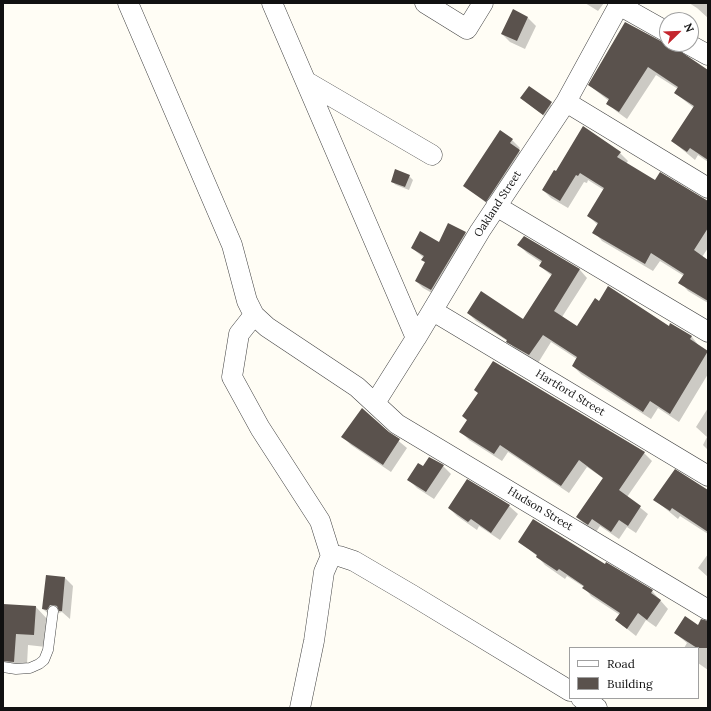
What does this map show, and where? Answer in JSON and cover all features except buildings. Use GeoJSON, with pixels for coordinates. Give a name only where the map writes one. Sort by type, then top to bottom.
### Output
{"type":"FeatureCollection","features":[{"type":"Feature","properties":{"kind":"street"},"geometry":{"type":"LineString","coordinates":[[128,3],[232,245],[247,301],[254,315],[239,334],[232,377],[260,428],[320,521],[331,556],[324,572],[314,641],[300,708]]}},
{"type":"Feature","properties":{"kind":"street"},"geometry":{"type":"LineString","coordinates":[[272,3],[416,338]]}},
{"type":"Feature","properties":{"kind":"street"},"geometry":{"type":"LineString","coordinates":[[425,3],[467,29],[483,3]]}},
{"type":"Feature","properties":{"kind":"street","name":"Oakland Street"},"geometry":{"type":"LineString","coordinates":[[375,402],[433,311],[496,206],[566,102],[619,5],[659,28]]}},
{"type":"Feature","properties":{"kind":"street"},"geometry":{"type":"LineString","coordinates":[[699,50],[708,55]]}},
{"type":"Feature","properties":{"kind":"street"},"geometry":{"type":"LineString","coordinates":[[307,82],[432,155]]}},
{"type":"Feature","properties":{"kind":"street"},"geometry":{"type":"LineString","coordinates":[[566,102],[708,188]]}},
{"type":"Feature","properties":{"kind":"street"},"geometry":{"type":"LineString","coordinates":[[496,206],[708,332]]}},
{"type":"Feature","properties":{"kind":"street","name":"Hartford Street"},"geometry":{"type":"LineString","coordinates":[[433,311],[708,476]]}},
{"type":"Feature","properties":{"kind":"street","name":"Hudson Street"},"geometry":{"type":"LineString","coordinates":[[254,315],[267,327],[357,387],[375,402],[397,424],[708,610]]}},
{"type":"Feature","properties":{"kind":"street"},"geometry":{"type":"LineString","coordinates":[[331,556],[339,556],[354,561],[569,690]]}},
{"type":"Feature","properties":{"kind":"street"},"geometry":{"type":"LineString","coordinates":[[583,699],[597,708]]}},
{"type":"Feature","properties":{"kind":"lane"},"geometry":{"type":"LineString","coordinates":[[3,667],[16,669],[30,668],[44,660],[48,650],[53,611]]}}]}
